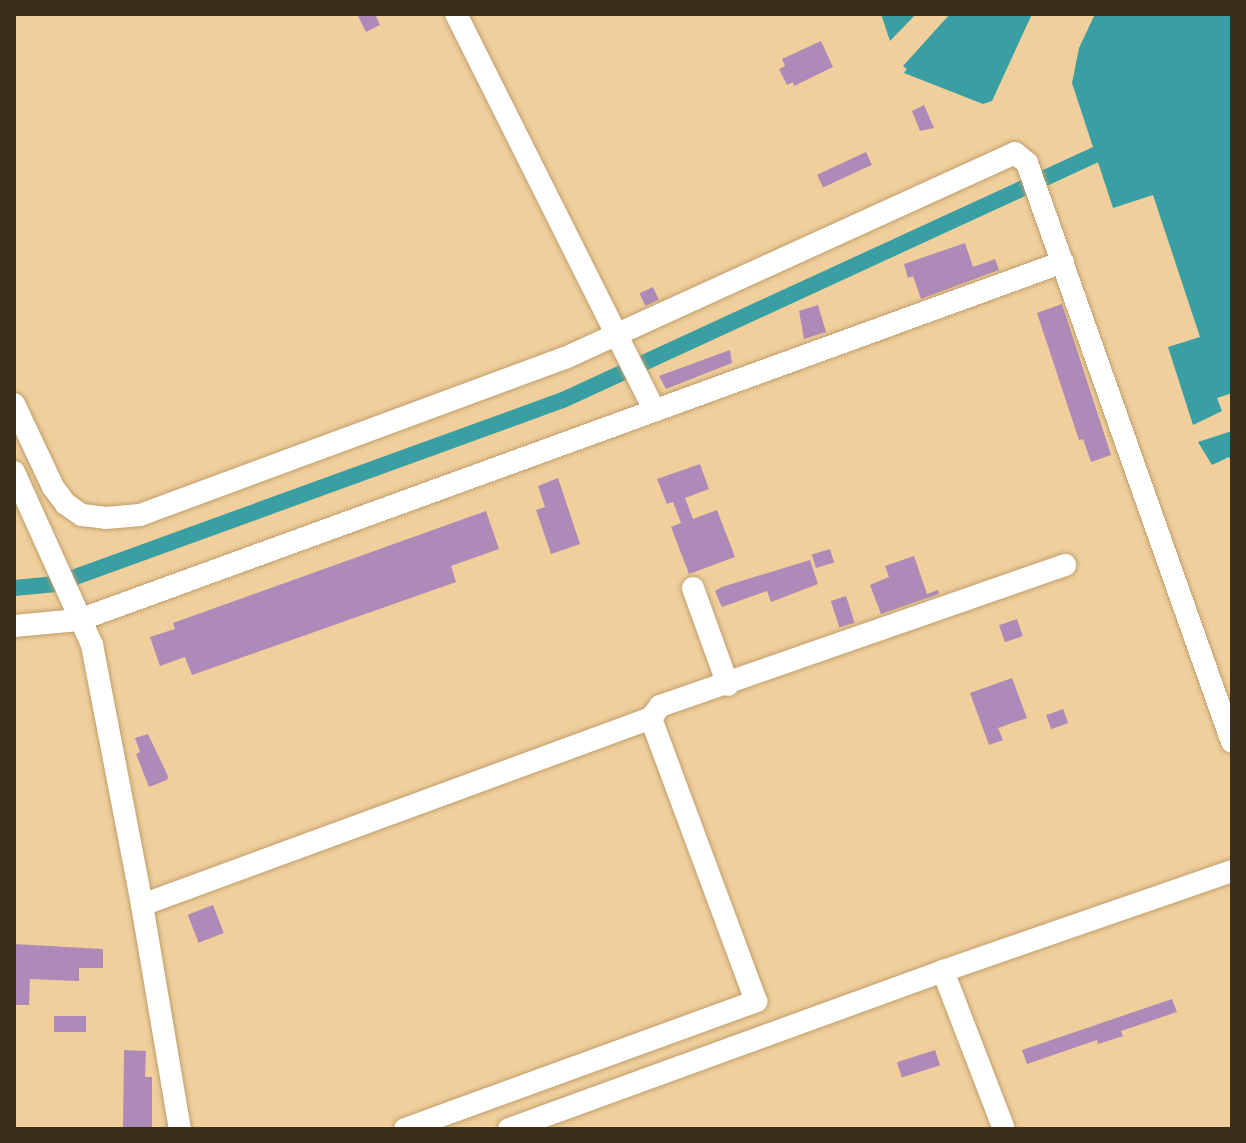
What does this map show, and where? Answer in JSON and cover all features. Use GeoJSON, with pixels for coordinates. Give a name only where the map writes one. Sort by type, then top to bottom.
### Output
{"type":"FeatureCollection","features":[{"type":"Feature","properties":{"kind":"lane"},"geometry":{"type":"LineString","coordinates":[[456,14],[653,406]]}},
{"type":"Feature","properties":{"kind":"lane"},"geometry":{"type":"LineString","coordinates":[[14,404],[53,487],[66,504],[82,515],[106,518],[140,515],[565,358],[620,342],[1015,153],[1027,163],[1232,742]]}},
{"type":"Feature","properties":{"kind":"lane"},"geometry":{"type":"LineString","coordinates":[[14,626],[75,612],[1063,262]]}},
{"type":"Feature","properties":{"kind":"lane"},"geometry":{"type":"LineString","coordinates":[[14,472],[92,645],[142,905],[180,1129]]}},
{"type":"Feature","properties":{"kind":"lane"},"geometry":{"type":"LineString","coordinates":[[142,905],[651,718],[660,706],[728,685],[1065,565]]}},
{"type":"Feature","properties":{"kind":"lane"},"geometry":{"type":"LineString","coordinates":[[693,588],[728,685]]}},
{"type":"Feature","properties":{"kind":"lane"},"geometry":{"type":"LineString","coordinates":[[405,1129],[756,1001],[651,718]]}},
{"type":"Feature","properties":{"kind":"lane"},"geometry":{"type":"LineString","coordinates":[[509,1129],[943,971],[1232,871]]}},
{"type":"Feature","properties":{"kind":"lane"},"geometry":{"type":"LineString","coordinates":[[943,971],[1004,1129]]}},
{"type":"Feature","properties":{"kind":"water"},"geometry":{"type":"Polygon","coordinates":[[[881,14],[916,14],[890,41],[881,14]]]}},
{"type":"Feature","properties":{"kind":"water"},"geometry":{"type":"Polygon","coordinates":[[[950,14],[1032,14],[992,101],[983,104],[904,73],[907,69],[903,66],[950,14]]]}},
{"type":"Feature","properties":{"kind":"water"},"geometry":{"type":"Polygon","coordinates":[[[1095,14],[1232,14],[1232,393],[1217,398],[1222,411],[1193,425],[1168,347],[1200,337],[1153,195],[1113,208],[1072,83],[1079,48],[1095,14]]]}},
{"type":"Feature","properties":{"kind":"water"},"geometry":{"type":"Polygon","coordinates":[[[1232,431],[1232,463],[1229,457],[1212,465],[1198,442],[1232,431]]]}},
{"type":"Feature","properties":{"kind":"building"},"geometry":{"type":"Polygon","coordinates":[[[357,14],[375,14],[380,25],[366,32],[357,14]]]}},
{"type":"Feature","properties":{"kind":"building"},"geometry":{"type":"Polygon","coordinates":[[[821,41],[833,67],[794,86],[793,82],[787,85],[779,69],[785,66],[782,59],[821,41]]]}},
{"type":"Feature","properties":{"kind":"building"},"geometry":{"type":"Polygon","coordinates":[[[924,105],[934,128],[920,131],[912,111],[924,105]]]}},
{"type":"Feature","properties":{"kind":"building"},"geometry":{"type":"Polygon","coordinates":[[[866,152],[872,165],[823,188],[817,175],[866,152]]]}},
{"type":"Feature","properties":{"kind":"building"},"geometry":{"type":"Polygon","coordinates":[[[965,243],[973,267],[995,259],[999,270],[921,299],[913,276],[908,278],[904,264],[965,243]]]}},
{"type":"Feature","properties":{"kind":"building"},"geometry":{"type":"Polygon","coordinates":[[[653,287],[659,300],[645,306],[639,293],[653,287]]]}},
{"type":"Feature","properties":{"kind":"building"},"geometry":{"type":"Polygon","coordinates":[[[1062,304],[1111,455],[1091,462],[1083,439],[1079,440],[1037,313],[1062,304]]]}},
{"type":"Feature","properties":{"kind":"building"},"geometry":{"type":"Polygon","coordinates":[[[818,305],[826,332],[804,339],[799,311],[818,305]]]}},
{"type":"Feature","properties":{"kind":"building"},"geometry":{"type":"Polygon","coordinates":[[[730,350],[732,363],[666,389],[659,376],[730,350]]]}},
{"type":"Feature","properties":{"kind":"building"},"geometry":{"type":"Polygon","coordinates":[[[700,464],[709,489],[685,498],[693,519],[717,510],[735,557],[689,574],[671,527],[681,523],[673,502],[667,504],[657,479],[700,464]]]}},
{"type":"Feature","properties":{"kind":"building"},"geometry":{"type":"Polygon","coordinates":[[[558,478],[580,544],[551,554],[536,510],[545,507],[538,486],[558,478]]]}},
{"type":"Feature","properties":{"kind":"building"},"geometry":{"type":"Polygon","coordinates":[[[486,511],[499,549],[451,566],[456,582],[192,675],[185,657],[160,666],[150,637],[175,629],[173,623],[486,511]]]}},
{"type":"Feature","properties":{"kind":"building"},"geometry":{"type":"Polygon","coordinates":[[[830,549],[834,562],[816,568],[812,555],[830,549]]]}},
{"type":"Feature","properties":{"kind":"building"},"geometry":{"type":"Polygon","coordinates":[[[914,556],[927,594],[938,590],[939,594],[881,614],[870,585],[889,577],[885,566],[914,556]]]}},
{"type":"Feature","properties":{"kind":"building"},"geometry":{"type":"Polygon","coordinates":[[[810,560],[818,584],[771,602],[767,591],[722,607],[715,591],[722,587],[810,560]]]}},
{"type":"Feature","properties":{"kind":"building"},"geometry":{"type":"Polygon","coordinates":[[[846,596],[855,623],[839,628],[831,601],[846,596]]]}},
{"type":"Feature","properties":{"kind":"building"},"geometry":{"type":"Polygon","coordinates":[[[1017,619],[1023,636],[1005,642],[999,625],[1017,619]]]}},
{"type":"Feature","properties":{"kind":"building"},"geometry":{"type":"Polygon","coordinates":[[[1012,678],[1027,718],[998,728],[1003,740],[989,745],[970,693],[1012,678]]]}},
{"type":"Feature","properties":{"kind":"building"},"geometry":{"type":"Polygon","coordinates":[[[1063,709],[1068,723],[1051,729],[1046,715],[1063,709]]]}},
{"type":"Feature","properties":{"kind":"building"},"geometry":{"type":"Polygon","coordinates":[[[148,734],[168,776],[167,780],[149,787],[136,754],[140,752],[135,738],[148,734]]]}},
{"type":"Feature","properties":{"kind":"building"},"geometry":{"type":"Polygon","coordinates":[[[213,905],[224,933],[199,943],[188,915],[213,905]]]}},
{"type":"Feature","properties":{"kind":"building"},"geometry":{"type":"Polygon","coordinates":[[[14,944],[103,949],[103,968],[79,968],[79,981],[30,979],[29,1005],[14,1005],[14,944]]]}},
{"type":"Feature","properties":{"kind":"building"},"geometry":{"type":"Polygon","coordinates":[[[1172,999],[1177,1012],[1121,1031],[1123,1036],[1098,1044],[1097,1040],[1027,1064],[1022,1050],[1172,999]]]}},
{"type":"Feature","properties":{"kind":"building"},"geometry":{"type":"Polygon","coordinates":[[[54,1016],[86,1016],[86,1032],[54,1032],[54,1016]]]}},
{"type":"Feature","properties":{"kind":"building"},"geometry":{"type":"Polygon","coordinates":[[[124,1050],[146,1051],[145,1077],[152,1077],[152,1129],[123,1129],[124,1050]]]}},
{"type":"Feature","properties":{"kind":"building"},"geometry":{"type":"Polygon","coordinates":[[[935,1050],[940,1065],[902,1078],[897,1062],[935,1050]]]}},
{"type":"Feature","properties":{"kind":"waterway"},"geometry":{"type":"LineString","coordinates":[[14,588],[56,584],[563,400],[1095,155]]}}]}
